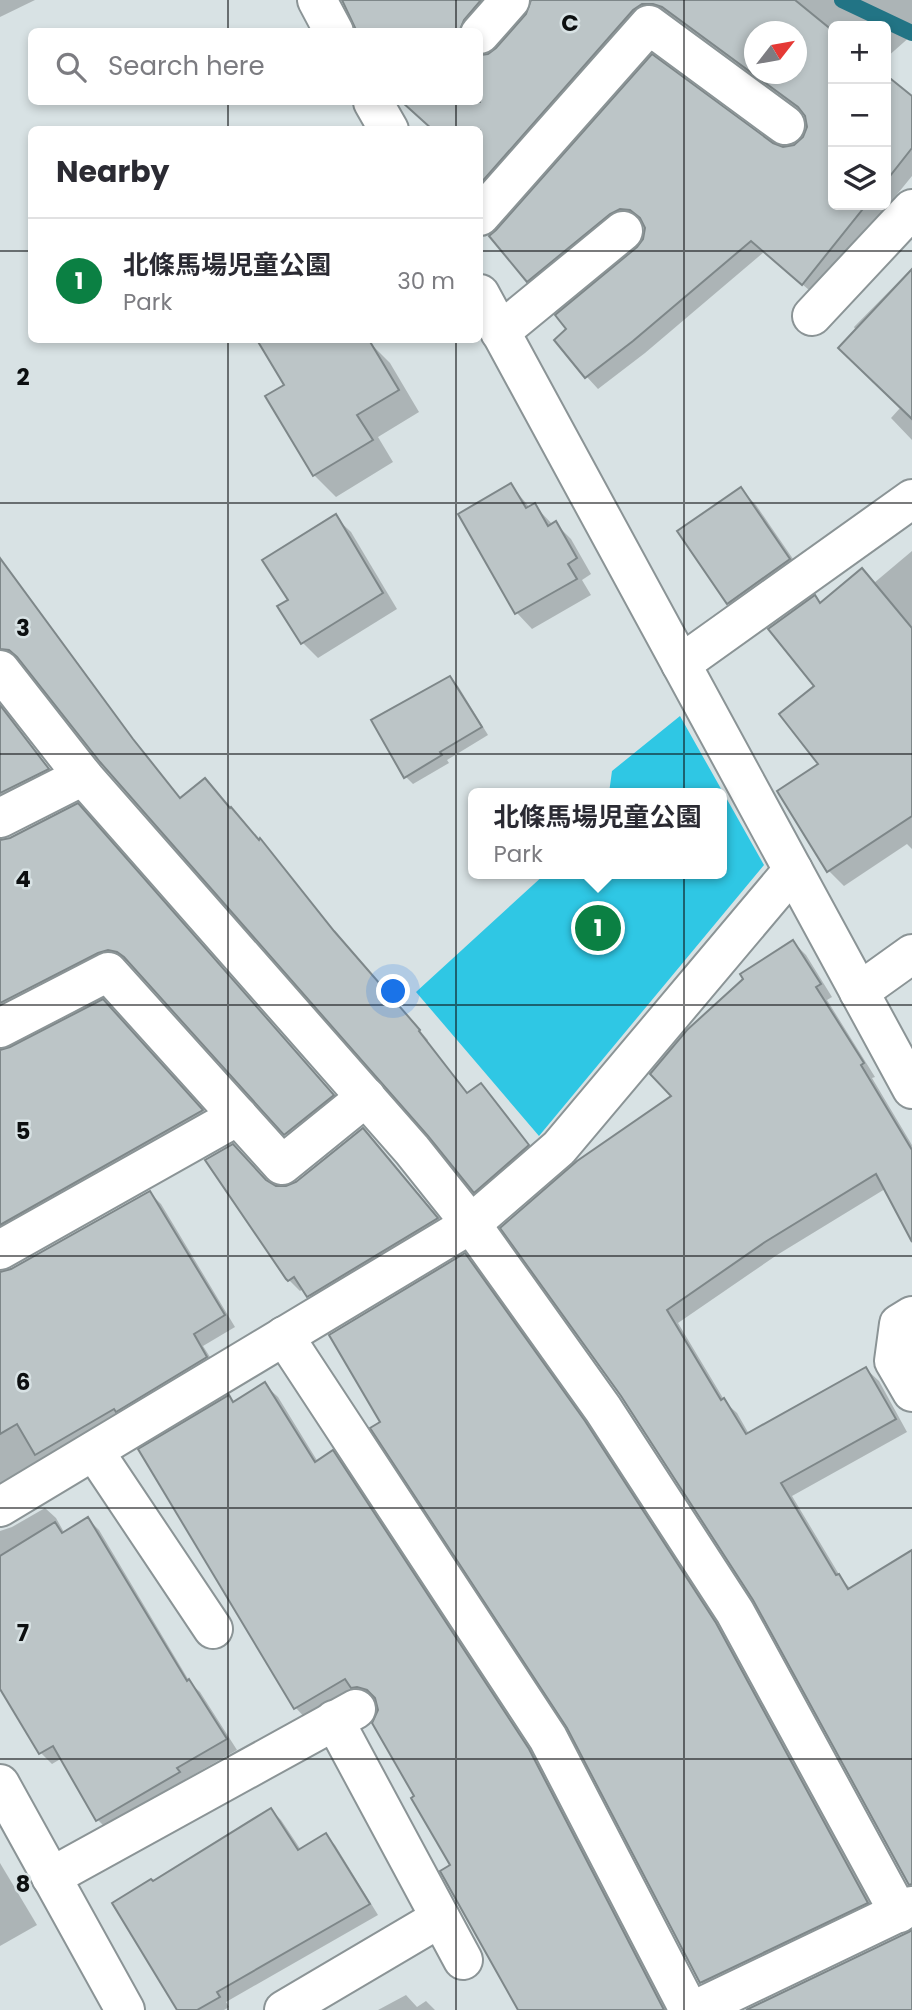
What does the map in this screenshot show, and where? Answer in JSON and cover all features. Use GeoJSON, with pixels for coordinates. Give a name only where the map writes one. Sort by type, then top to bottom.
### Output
{"type":"FeatureCollection","features":[{"type":"Feature","properties":{"kind":"street"},"geometry":{"type":"LineString","coordinates":[[317,0],[332,28]]}},
{"type":"Feature","properties":{"kind":"street"},"geometry":{"type":"LineString","coordinates":[[483,31],[510,0]]}},
{"type":"Feature","properties":{"kind":"street"},"geometry":{"type":"LineString","coordinates":[[483,212],[649,25],[785,125]]}},
{"type":"Feature","properties":{"kind":"street"},"geometry":{"type":"LineString","coordinates":[[375,105],[387,126]]}},
{"type":"Feature","properties":{"kind":"street"},"geometry":{"type":"LineString","coordinates":[[812,316],[912,209]]}},
{"type":"Feature","properties":{"kind":"street"},"geometry":{"type":"LineString","coordinates":[[500,332],[622,231]]}},
{"type":"Feature","properties":{"kind":"street"},"geometry":{"type":"LineString","coordinates":[[483,300],[912,1089]]}},
{"type":"Feature","properties":{"kind":"street"},"geometry":{"type":"LineString","coordinates":[[681,664],[912,499]]}},
{"type":"Feature","properties":{"kind":"street"},"geometry":{"type":"LineString","coordinates":[[0,670],[83,776],[412,1150],[471,1224],[603,1409],[735,1612],[905,1910],[695,2010]]}},
{"type":"Feature","properties":{"kind":"street"},"geometry":{"type":"LineString","coordinates":[[0,818],[83,776]]}},
{"type":"Feature","properties":{"kind":"street"},"geometry":{"type":"LineString","coordinates":[[0,1507],[471,1224],[559,1148],[793,870]]}},
{"type":"Feature","properties":{"kind":"street"},"geometry":{"type":"LineString","coordinates":[[859,992],[912,954]]}},
{"type":"Feature","properties":{"kind":"street"},"geometry":{"type":"LineString","coordinates":[[0,1028],[108,972],[282,1166],[366,1097]]}},
{"type":"Feature","properties":{"kind":"street"},"geometry":{"type":"LineString","coordinates":[[0,1250],[237,1116]]}},
{"type":"Feature","properties":{"kind":"street"},"geometry":{"type":"LineString","coordinates":[[912,1316],[900,1324],[894,1361],[912,1392]]}},
{"type":"Feature","properties":{"kind":"street"},"geometry":{"type":"LineString","coordinates":[[284,1336],[548,1738],[689,2010]]}},
{"type":"Feature","properties":{"kind":"street"},"geometry":{"type":"LineString","coordinates":[[94,1451],[213,1629]]}},
{"type":"Feature","properties":{"kind":"street"},"geometry":{"type":"LineString","coordinates":[[51,1877],[345,1715],[440,1918],[463,1960]]}},
{"type":"Feature","properties":{"kind":"street"},"geometry":{"type":"LineString","coordinates":[[3,1794],[125,2010]]}},
{"type":"Feature","properties":{"kind":"street"},"geometry":{"type":"LineString","coordinates":[[284,2010],[440,1918]]}},
{"type":"Feature","properties":{"kind":"shaded area"},"geometry":{"type":"Polygon","coordinates":[[[680,716],[721,788],[610,788],[612,771],[680,716]]]}},
{"type":"Feature","properties":{"kind":"shaded area"},"geometry":{"type":"Polygon","coordinates":[[[727,799],[764,865],[539,1136],[416,992],[540,879],[727,879],[727,799]]]}},
{"type":"Feature","properties":{"kind":"building"},"geometry":{"type":"Polygon","coordinates":[[[342,0],[481,0],[461,28],[355,28],[342,0]]]}},
{"type":"Feature","properties":{"kind":"building"},"geometry":{"type":"Polygon","coordinates":[[[531,0],[795,0],[828,27],[828,210],[862,210],[802,285],[751,241],[585,378],[554,340],[566,329],[555,315],[637,247],[643,239],[645,228],[640,218],[630,210],[620,209],[610,214],[527,282],[489,236],[652,54],[773,143],[783,147],[794,145],[803,137],[807,127],[805,116],[798,107],[767,84],[807,84],[807,21],[744,21],[744,67],[662,7],[642,4],[633,10],[483,181],[483,126],[429,126],[405,105],[483,105],[483,55],[488,54],[526,14],[531,0]]]}},
{"type":"Feature","properties":{"kind":"building"},"geometry":{"type":"Polygon","coordinates":[[[891,79],[912,96],[912,148],[891,175],[891,79]]]}},
{"type":"Feature","properties":{"kind":"building"},"geometry":{"type":"Polygon","coordinates":[[[912,269],[912,419],[838,348],[912,269]]]}},
{"type":"Feature","properties":{"kind":"building"},"geometry":{"type":"Polygon","coordinates":[[[259,343],[371,343],[399,390],[357,415],[373,440],[313,476],[265,396],[284,385],[259,343]]]}},
{"type":"Feature","properties":{"kind":"building"},"geometry":{"type":"Polygon","coordinates":[[[511,483],[526,508],[535,503],[548,526],[556,521],[577,558],[568,564],[577,579],[515,614],[458,514],[511,483]]]}},
{"type":"Feature","properties":{"kind":"building"},"geometry":{"type":"Polygon","coordinates":[[[741,487],[790,559],[727,604],[677,531],[741,487]]]}},
{"type":"Feature","properties":{"kind":"building"},"geometry":{"type":"Polygon","coordinates":[[[336,514],[383,593],[301,644],[277,606],[288,600],[262,560],[336,514]]]}},
{"type":"Feature","properties":{"kind":"building"},"geometry":{"type":"Polygon","coordinates":[[[0,558],[133,739],[180,798],[205,778],[259,840],[260,838],[334,931],[420,1030],[467,1093],[481,1083],[529,1145],[474,1193],[428,1136],[100,762],[17,657],[9,650],[0,649],[0,558]]]}},
{"type":"Feature","properties":{"kind":"building"},"geometry":{"type":"Polygon","coordinates":[[[862,568],[912,628],[912,816],[827,872],[777,791],[818,764],[779,714],[814,686],[768,629],[815,595],[820,603],[862,568]]]}},
{"type":"Feature","properties":{"kind":"building"},"geometry":{"type":"Polygon","coordinates":[[[450,676],[482,727],[404,778],[371,720],[450,676]]]}},
{"type":"Feature","properties":{"kind":"building"},"geometry":{"type":"Polygon","coordinates":[[[0,705],[49,769],[0,793],[0,705]]]}},
{"type":"Feature","properties":{"kind":"building"},"geometry":{"type":"Polygon","coordinates":[[[78,803],[334,1095],[284,1135],[117,952],[108,950],[98,953],[0,1003],[0,840],[10,838],[78,803]]]}},
{"type":"Feature","properties":{"kind":"building"},"geometry":{"type":"Polygon","coordinates":[[[793,940],[821,984],[816,987],[864,1063],[861,1065],[912,1150],[912,1242],[876,1174],[765,1242],[667,1310],[721,1400],[724,1398],[746,1434],[866,1367],[896,1419],[781,1483],[836,1575],[839,1574],[848,1589],[912,1550],[912,1884],[909,1885],[753,1600],[621,1396],[500,1228],[577,1161],[671,1096],[650,1074],[687,1030],[743,979],[740,974],[793,940]]]}},
{"type":"Feature","properties":{"kind":"building"},"geometry":{"type":"Polygon","coordinates":[[[103,999],[203,1110],[0,1225],[0,1050],[103,999]]]}},
{"type":"Feature","properties":{"kind":"building"},"geometry":{"type":"Polygon","coordinates":[[[363,1128],[438,1218],[307,1297],[294,1277],[288,1281],[286,1279],[205,1160],[233,1144],[266,1180],[276,1186],[286,1186],[296,1182],[363,1128]]]}},
{"type":"Feature","properties":{"kind":"building"},"geometry":{"type":"Polygon","coordinates":[[[150,1191],[225,1315],[194,1334],[207,1357],[116,1412],[114,1409],[35,1455],[17,1424],[0,1434],[0,1272],[11,1269],[150,1191]]]}},
{"type":"Feature","properties":{"kind":"building"},"geometry":{"type":"Polygon","coordinates":[[[465,1253],[585,1421],[716,1623],[868,1903],[700,1983],[567,1728],[370,1428],[380,1422],[329,1335],[465,1253]]]}},
{"type":"Feature","properties":{"kind":"building"},"geometry":{"type":"Polygon","coordinates":[[[265,1382],[315,1462],[333,1450],[529,1749],[664,2010],[518,2010],[440,1871],[450,1865],[372,1723],[378,1710],[375,1698],[367,1690],[351,1688],[345,1679],[294,1709],[138,1449],[229,1395],[233,1402],[265,1382]]]}},
{"type":"Feature","properties":{"kind":"building"},"geometry":{"type":"Polygon","coordinates":[[[88,1517],[187,1681],[189,1679],[227,1739],[177,1768],[180,1772],[96,1821],[53,1746],[39,1754],[0,1689],[0,1556],[55,1522],[62,1533],[88,1517]]]}},
{"type":"Feature","properties":{"kind":"building"},"geometry":{"type":"Polygon","coordinates":[[[271,1808],[298,1850],[326,1833],[370,1904],[217,1992],[220,1997],[197,2010],[177,2010],[112,1903],[151,1879],[153,1881],[271,1808]]]}},
{"type":"Feature","properties":{"kind":"building"},"geometry":{"type":"Polygon","coordinates":[[[912,1930],[912,2010],[746,2010],[909,1932],[912,1930]]]}},
{"type":"Feature","properties":{"kind":"waterway"},"geometry":{"type":"LineString","coordinates":[[842,0],[912,33]]}},
{"type":"Feature","properties":{"kind":"place","name":"北條馬場児童公園"},"geometry":{"type":"Point","coordinates":[598,928]}}]}
